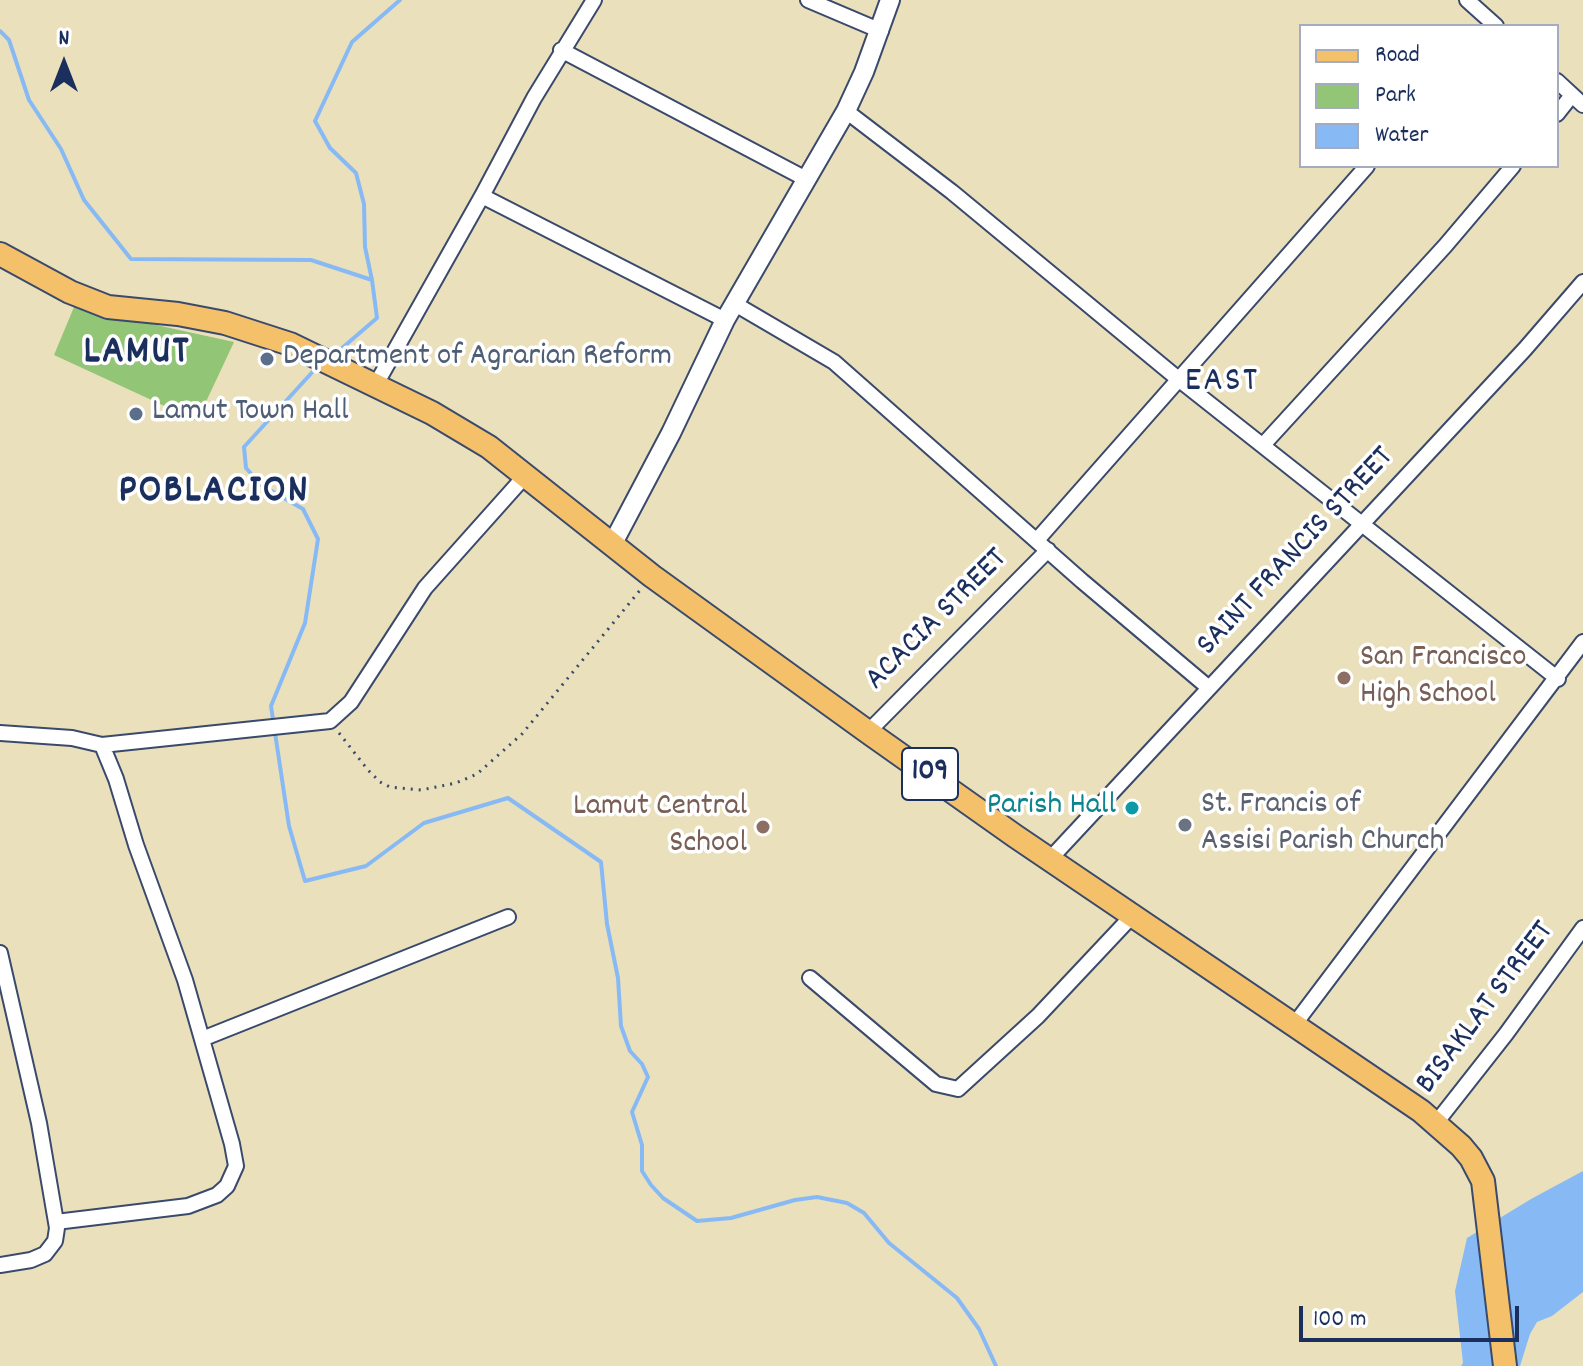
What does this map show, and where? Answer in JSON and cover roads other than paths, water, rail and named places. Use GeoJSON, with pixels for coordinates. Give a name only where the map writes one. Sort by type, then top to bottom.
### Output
{"type":"FeatureCollection","features":[{"type":"Feature","properties":{"kind":"main road","name":"109"},"geometry":{"type":"LineString","coordinates":[[0,254],[70,292],[108,307],[178,314],[264,333],[432,413],[479,441],[652,576],[868,732],[1436,1123],[1471,1158],[1483,1181],[1505,1366]]}},
{"type":"Feature","properties":{"kind":"street"},"geometry":{"type":"LineString","coordinates":[[369,383],[482,196],[561,50],[594,0]]}},
{"type":"Feature","properties":{"kind":"street"},"geometry":{"type":"LineString","coordinates":[[808,0],[881,31]]}},
{"type":"Feature","properties":{"kind":"street"},"geometry":{"type":"LineString","coordinates":[[613,543],[730,312],[846,111],[881,31],[890,0]]}},
{"type":"Feature","properties":{"kind":"street"},"geometry":{"type":"LineString","coordinates":[[1467,0],[1490,24]]}},
{"type":"Feature","properties":{"kind":"street"},"geometry":{"type":"LineString","coordinates":[[561,50],[806,179]]}},
{"type":"Feature","properties":{"kind":"street"},"geometry":{"type":"LineString","coordinates":[[1559,83],[1578,100],[1559,113]]}},
{"type":"Feature","properties":{"kind":"street"},"geometry":{"type":"LineString","coordinates":[[846,111],[952,192],[1177,378],[1558,679]]}},
{"type":"Feature","properties":{"kind":"street","name":"ACACIA STREET"},"geometry":{"type":"LineString","coordinates":[[868,732],[1043,545],[1177,378],[1365,168]]}},
{"type":"Feature","properties":{"kind":"street"},"geometry":{"type":"LineString","coordinates":[[1263,445],[1445,246],[1511,168]]}},
{"type":"Feature","properties":{"kind":"street"},"geometry":{"type":"LineString","coordinates":[[482,196],[834,362],[1209,688]]}},
{"type":"Feature","properties":{"kind":"street","name":"SAINT FRANCIS STREET"},"geometry":{"type":"LineString","coordinates":[[1050,859],[1525,349],[1583,282]]}},
{"type":"Feature","properties":{"kind":"street"},"geometry":{"type":"LineString","coordinates":[[0,733],[72,738],[102,745],[330,721],[351,702],[433,579],[525,476]]}},
{"type":"Feature","properties":{"kind":"street"},"geometry":{"type":"LineString","coordinates":[[1294,1025],[1583,642]]}},
{"type":"Feature","properties":{"kind":"street"},"geometry":{"type":"LineString","coordinates":[[56,1222],[188,1206],[217,1195],[227,1186],[236,1166],[185,980],[102,745]]}},
{"type":"Feature","properties":{"kind":"street"},"geometry":{"type":"LineString","coordinates":[[810,978],[936,1084],[958,1089],[1038,1016],[1133,915]]}},
{"type":"Feature","properties":{"kind":"street"},"geometry":{"type":"LineString","coordinates":[[202,1039],[508,917]]}},
{"type":"Feature","properties":{"kind":"street","name":"BISAKLAT STREET"},"geometry":{"type":"LineString","coordinates":[[1436,1123],[1583,928]]}},
{"type":"Feature","properties":{"kind":"street"},"geometry":{"type":"LineString","coordinates":[[0,953],[39,1123],[56,1222],[55,1241],[45,1254],[31,1260],[0,1265]]}},
{"type":"Feature","properties":{"kind":"water"},"geometry":{"type":"Polygon","coordinates":[[[1583,1171],[1583,1292],[1552,1316],[1537,1322],[1520,1366],[1461,1366],[1455,1291],[1467,1238],[1583,1171]]]}},
{"type":"Feature","properties":{"kind":"waterway"},"geometry":{"type":"LineString","coordinates":[[372,280],[365,247],[364,204],[356,173],[330,148],[315,121],[352,42],[400,0]]}},
{"type":"Feature","properties":{"kind":"waterway"},"geometry":{"type":"LineString","coordinates":[[0,31],[9,40],[29,100],[61,149],[84,200],[131,259],[311,260],[372,280],[377,318],[334,355]]}},
{"type":"Feature","properties":{"kind":"waterway"},"geometry":{"type":"LineString","coordinates":[[317,367],[244,447],[246,468],[261,485],[303,509],[318,539],[305,623],[271,706],[289,826],[305,881],[366,866],[424,823],[508,798],[601,862],[607,924],[618,978],[621,1026],[630,1051],[642,1064],[648,1077],[632,1112],[642,1145],[642,1171],[651,1185],[663,1198],[697,1221],[731,1218],[817,1197],[847,1203],[864,1213],[889,1243],[957,1298],[979,1329],[996,1366]]}},
{"type":"Feature","properties":{"kind":"place","name":"Department of Agrarian Reform"},"geometry":{"type":"Point","coordinates":[267,359]}},
{"type":"Feature","properties":{"kind":"place","name":"Lamut Town Hall"},"geometry":{"type":"Point","coordinates":[136,414]}},
{"type":"Feature","properties":{"kind":"place","name":"San Francisco High School"},"geometry":{"type":"Point","coordinates":[1344,678]}},
{"type":"Feature","properties":{"kind":"place","name":"Parish Hall"},"geometry":{"type":"Point","coordinates":[1132,808]}},
{"type":"Feature","properties":{"kind":"place","name":"St. Francis of Assisi Parish Church"},"geometry":{"type":"Point","coordinates":[1185,825]}},
{"type":"Feature","properties":{"kind":"place","name":"Lamut Central School"},"geometry":{"type":"Point","coordinates":[763,827]}},
{"type":"Feature","properties":{"kind":"district","name":"LAMUT"},"geometry":{"type":"Point","coordinates":[137,356]}},
{"type":"Feature","properties":{"kind":"district","name":"EAST"},"geometry":{"type":"Point","coordinates":[1222,384]}},
{"type":"Feature","properties":{"kind":"district","name":"POBLACION"},"geometry":{"type":"Point","coordinates":[214,495]}}]}
